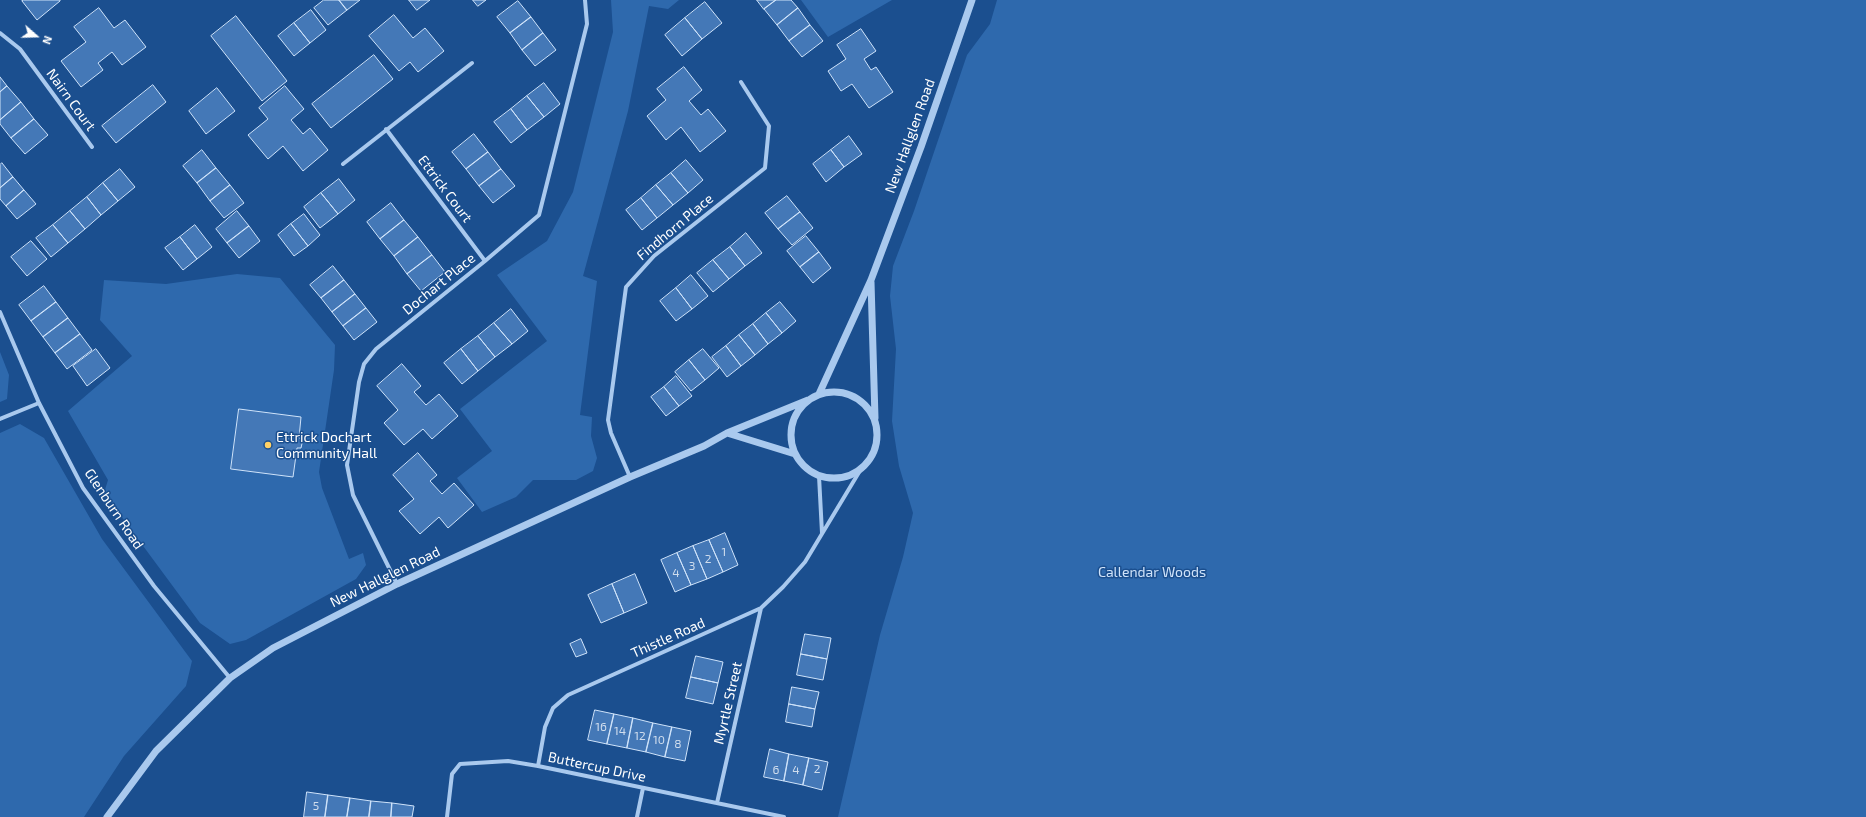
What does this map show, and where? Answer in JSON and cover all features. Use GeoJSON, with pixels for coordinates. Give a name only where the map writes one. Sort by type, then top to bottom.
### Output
{"type":"FeatureCollection","features":[{"type":"Feature","properties":{"kind":"street","name":"Dochart Place"},"geometry":{"type":"LineString","coordinates":[[397,584],[353,495],[347,465],[359,382],[364,364],[376,348],[485,261],[539,215],[587,24],[585,0]]}},
{"type":"Feature","properties":{"kind":"street","name":"New Hallglen Road"},"geometry":{"type":"LineString","coordinates":[[819,394],[871,280],[921,148],[972,0]]}},
{"type":"Feature","properties":{"kind":"street","name":"Nairn Court"},"geometry":{"type":"LineString","coordinates":[[0,33],[20,49],[92,147]]}},
{"type":"Feature","properties":{"kind":"street"},"geometry":{"type":"LineString","coordinates":[[343,164],[472,63]]}},
{"type":"Feature","properties":{"kind":"street","name":"Findhorn Place"},"geometry":{"type":"LineString","coordinates":[[630,477],[608,420],[626,287],[654,256],[765,168],[769,126],[741,82]]}},
{"type":"Feature","properties":{"kind":"street","name":"Ettrick Court"},"geometry":{"type":"LineString","coordinates":[[386,129],[485,261]]}},
{"type":"Feature","properties":{"kind":"street","name":"New Hallglen Road"},"geometry":{"type":"LineString","coordinates":[[871,280],[875,420]]}},
{"type":"Feature","properties":{"kind":"street","name":"Glenburn Road"},"geometry":{"type":"LineString","coordinates":[[0,312],[39,403],[83,488],[154,586],[230,678]]}},
{"type":"Feature","properties":{"kind":"street"},"geometry":{"type":"LineString","coordinates":[[831,392],[843,393],[854,397],[870,411],[875,420],[877,441],[869,461],[861,469],[852,475],[841,478],[830,478],[819,476],[810,471],[801,463],[795,454],[791,432],[794,420],[800,409],[808,400],[819,394],[831,392]]}},
{"type":"Feature","properties":{"kind":"street","name":"New Hallglen Road"},"geometry":{"type":"LineString","coordinates":[[107,817],[156,751],[230,678],[273,648],[397,584],[630,477],[808,400]]}},
{"type":"Feature","properties":{"kind":"street"},"geometry":{"type":"LineString","coordinates":[[0,419],[39,403]]}},
{"type":"Feature","properties":{"kind":"street"},"geometry":{"type":"LineString","coordinates":[[727,434],[795,454]]}},
{"type":"Feature","properties":{"kind":"street","name":"Thistle Road"},"geometry":{"type":"LineString","coordinates":[[538,766],[545,727],[553,708],[568,695],[761,608],[783,587],[805,562],[861,469]]}},
{"type":"Feature","properties":{"kind":"street"},"geometry":{"type":"LineString","coordinates":[[819,476],[822,533]]}},
{"type":"Feature","properties":{"kind":"street","name":"Myrtle Street"},"geometry":{"type":"LineString","coordinates":[[717,803],[761,608]]}},
{"type":"Feature","properties":{"kind":"street","name":"Buttercup Drive"},"geometry":{"type":"LineString","coordinates":[[447,817],[452,774],[460,764],[508,762],[538,766],[784,817]]}},
{"type":"Feature","properties":{"kind":"street"},"geometry":{"type":"LineString","coordinates":[[636,817],[643,788]]}},
{"type":"Feature","properties":{"kind":"green space"},"geometry":{"type":"Polygon","coordinates":[[[611,0],[679,0],[668,9],[649,6],[628,111],[583,276],[597,281],[580,415],[592,417],[591,436],[597,458],[593,471],[576,480],[533,480],[516,497],[482,512],[457,478],[492,451],[460,409],[547,341],[497,275],[547,241],[573,192],[613,32],[611,0]]]}},
{"type":"Feature","properties":{"kind":"green space"},"geometry":{"type":"Polygon","coordinates":[[[801,0],[892,0],[828,37],[801,0]]]}},
{"type":"Feature","properties":{"kind":"green space","name":"Callendar Woods"},"geometry":{"type":"Polygon","coordinates":[[[997,0],[1866,0],[1866,817],[838,817],[880,635],[903,557],[913,513],[899,466],[892,421],[896,349],[890,296],[893,266],[914,211],[967,55],[990,24],[997,0]]]}},
{"type":"Feature","properties":{"kind":"green space"},"geometry":{"type":"Polygon","coordinates":[[[237,274],[280,278],[335,345],[334,370],[319,472],[322,488],[349,559],[363,553],[366,565],[356,579],[246,640],[230,644],[200,623],[104,493],[108,480],[68,411],[132,356],[100,320],[104,280],[166,284],[237,274]]]}},
{"type":"Feature","properties":{"kind":"green space"},"geometry":{"type":"Polygon","coordinates":[[[0,352],[9,375],[7,399],[0,402],[0,352]]]}},
{"type":"Feature","properties":{"kind":"green space"},"geometry":{"type":"Polygon","coordinates":[[[20,424],[44,438],[102,539],[192,661],[186,686],[124,756],[84,817],[0,817],[0,433],[20,424]]]}},
{"type":"Feature","properties":{"kind":"building"},"geometry":{"type":"Polygon","coordinates":[[[324,0],[339,0],[347,10],[328,25],[314,8],[324,0]]]}},
{"type":"Feature","properties":{"kind":"building"},"geometry":{"type":"Polygon","coordinates":[[[339,0],[360,0],[347,10],[339,0]]]}},
{"type":"Feature","properties":{"kind":"building"},"geometry":{"type":"Polygon","coordinates":[[[409,0],[430,0],[417,10],[409,0]]]}},
{"type":"Feature","properties":{"kind":"building"},"geometry":{"type":"Polygon","coordinates":[[[473,0],[486,0],[478,6],[473,0]]]}},
{"type":"Feature","properties":{"kind":"building"},"geometry":{"type":"Polygon","coordinates":[[[757,0],[776,0],[764,9],[757,0]]]}},
{"type":"Feature","properties":{"kind":"building"},"geometry":{"type":"Polygon","coordinates":[[[776,0],[791,0],[798,8],[777,25],[764,9],[776,0]]]}},
{"type":"Feature","properties":{"kind":"building"},"geometry":{"type":"Polygon","coordinates":[[[22,1],[60,1],[37,20],[22,1]]]}},
{"type":"Feature","properties":{"kind":"building"},"geometry":{"type":"Polygon","coordinates":[[[518,1],[531,17],[510,33],[497,17],[518,1]]]}},
{"type":"Feature","properties":{"kind":"building"},"geometry":{"type":"Polygon","coordinates":[[[705,2],[722,23],[702,39],[685,18],[705,2]]]}},
{"type":"Feature","properties":{"kind":"building"},"geometry":{"type":"Polygon","coordinates":[[[99,8],[114,28],[125,20],[146,47],[122,65],[112,52],[98,63],[103,70],[81,87],[61,61],[86,42],[74,27],[99,8]]]}},
{"type":"Feature","properties":{"kind":"building"},"geometry":{"type":"Polygon","coordinates":[[[798,8],[810,25],[789,41],[777,25],[798,8]]]}},
{"type":"Feature","properties":{"kind":"building"},"geometry":{"type":"Polygon","coordinates":[[[311,10],[326,30],[310,43],[294,23],[311,10]]]}},
{"type":"Feature","properties":{"kind":"building"},"geometry":{"type":"Polygon","coordinates":[[[394,15],[413,38],[425,28],[444,51],[418,72],[410,62],[399,71],[369,36],[394,15]]]}},
{"type":"Feature","properties":{"kind":"building"},"geometry":{"type":"Polygon","coordinates":[[[236,16],[287,81],[262,101],[211,36],[236,16]]]}},
{"type":"Feature","properties":{"kind":"building"},"geometry":{"type":"Polygon","coordinates":[[[531,17],[543,33],[522,50],[510,33],[531,17]]]}},
{"type":"Feature","properties":{"kind":"building"},"geometry":{"type":"Polygon","coordinates":[[[685,18],[702,39],[682,56],[665,35],[685,18]]]}},
{"type":"Feature","properties":{"kind":"building"},"geometry":{"type":"Polygon","coordinates":[[[294,23],[310,43],[294,56],[278,36],[294,23]]]}},
{"type":"Feature","properties":{"kind":"building"},"geometry":{"type":"Polygon","coordinates":[[[810,25],[823,41],[802,57],[789,41],[810,25]]]}},
{"type":"Feature","properties":{"kind":"building"},"geometry":{"type":"Polygon","coordinates":[[[861,29],[876,51],[864,59],[871,70],[876,67],[893,92],[869,108],[852,84],[841,91],[828,71],[846,59],[837,45],[861,29]]]}},
{"type":"Feature","properties":{"kind":"building"},"geometry":{"type":"Polygon","coordinates":[[[543,33],[556,50],[535,66],[522,50],[543,33]]]}},
{"type":"Feature","properties":{"kind":"building"},"geometry":{"type":"Polygon","coordinates":[[[374,55],[393,79],[331,128],[312,104],[374,55]]]}},
{"type":"Feature","properties":{"kind":"building"},"geometry":{"type":"Polygon","coordinates":[[[684,67],[702,90],[689,101],[701,115],[708,109],[726,131],[700,152],[681,127],[666,140],[647,116],[666,100],[657,89],[684,67]]]}},
{"type":"Feature","properties":{"kind":"building"},"geometry":{"type":"Polygon","coordinates":[[[0,77],[7,86],[0,92],[0,77]]]}},
{"type":"Feature","properties":{"kind":"building"},"geometry":{"type":"Polygon","coordinates":[[[544,83],[560,104],[544,117],[527,96],[544,83]]]}},
{"type":"Feature","properties":{"kind":"building"},"geometry":{"type":"Polygon","coordinates":[[[153,85],[166,102],[116,143],[102,126],[153,85]]]}},
{"type":"Feature","properties":{"kind":"building"},"geometry":{"type":"Polygon","coordinates":[[[7,86],[21,102],[0,120],[0,92],[7,86]]]}},
{"type":"Feature","properties":{"kind":"building"},"geometry":{"type":"Polygon","coordinates":[[[285,86],[304,109],[291,120],[303,134],[310,128],[328,150],[303,171],[283,146],[268,159],[248,135],[268,119],[259,108],[285,86]]]}},
{"type":"Feature","properties":{"kind":"building"},"geometry":{"type":"Polygon","coordinates":[[[217,88],[235,111],[206,134],[189,111],[217,88]]]}},
{"type":"Feature","properties":{"kind":"building"},"geometry":{"type":"Polygon","coordinates":[[[527,96],[544,117],[527,130],[511,109],[527,96]]]}},
{"type":"Feature","properties":{"kind":"building"},"geometry":{"type":"Polygon","coordinates":[[[21,102],[34,119],[11,138],[0,124],[0,120],[21,102]]]}},
{"type":"Feature","properties":{"kind":"building"},"geometry":{"type":"Polygon","coordinates":[[[511,109],[527,130],[511,143],[494,122],[511,109]]]}},
{"type":"Feature","properties":{"kind":"building"},"geometry":{"type":"Polygon","coordinates":[[[34,119],[48,135],[25,154],[11,138],[34,119]]]}},
{"type":"Feature","properties":{"kind":"building"},"geometry":{"type":"Polygon","coordinates":[[[474,134],[488,152],[466,169],[452,152],[474,134]]]}},
{"type":"Feature","properties":{"kind":"building"},"geometry":{"type":"Polygon","coordinates":[[[849,136],[862,154],[844,167],[831,150],[849,136]]]}},
{"type":"Feature","properties":{"kind":"building"},"geometry":{"type":"Polygon","coordinates":[[[202,150],[216,168],[197,183],[183,166],[202,150]]]}},
{"type":"Feature","properties":{"kind":"building"},"geometry":{"type":"Polygon","coordinates":[[[831,150],[844,167],[826,182],[813,164],[831,150]]]}},
{"type":"Feature","properties":{"kind":"building"},"geometry":{"type":"Polygon","coordinates":[[[488,152],[501,169],[479,186],[466,169],[488,152]]]}},
{"type":"Feature","properties":{"kind":"building"},"geometry":{"type":"Polygon","coordinates":[[[686,160],[703,180],[688,193],[671,173],[686,160]]]}},
{"type":"Feature","properties":{"kind":"building"},"geometry":{"type":"Polygon","coordinates":[[[2,163],[13,177],[0,188],[0,165],[2,163]]]}},
{"type":"Feature","properties":{"kind":"building"},"geometry":{"type":"Polygon","coordinates":[[[216,168],[230,185],[210,201],[197,183],[216,168]]]}},
{"type":"Feature","properties":{"kind":"building"},"geometry":{"type":"Polygon","coordinates":[[[120,169],[135,187],[118,201],[103,183],[120,169]]]}},
{"type":"Feature","properties":{"kind":"building"},"geometry":{"type":"Polygon","coordinates":[[[501,169],[515,186],[493,203],[479,186],[501,169]]]}},
{"type":"Feature","properties":{"kind":"building"},"geometry":{"type":"Polygon","coordinates":[[[671,173],[688,193],[673,205],[656,185],[671,173]]]}},
{"type":"Feature","properties":{"kind":"building"},"geometry":{"type":"Polygon","coordinates":[[[13,177],[24,190],[6,206],[0,199],[0,188],[13,177]]]}},
{"type":"Feature","properties":{"kind":"building"},"geometry":{"type":"Polygon","coordinates":[[[339,179],[355,200],[338,214],[321,193],[339,179]]]}},
{"type":"Feature","properties":{"kind":"building"},"geometry":{"type":"Polygon","coordinates":[[[103,183],[118,201],[101,215],[87,197],[103,183]]]}},
{"type":"Feature","properties":{"kind":"building"},"geometry":{"type":"Polygon","coordinates":[[[230,185],[244,203],[224,218],[210,201],[230,185]]]}},
{"type":"Feature","properties":{"kind":"building"},"geometry":{"type":"Polygon","coordinates":[[[656,185],[673,205],[657,218],[641,198],[656,185]]]}},
{"type":"Feature","properties":{"kind":"building"},"geometry":{"type":"Polygon","coordinates":[[[24,190],[36,204],[17,219],[6,206],[24,190]]]}},
{"type":"Feature","properties":{"kind":"building"},"geometry":{"type":"Polygon","coordinates":[[[321,193],[338,214],[320,228],[304,207],[321,193]]]}},
{"type":"Feature","properties":{"kind":"building"},"geometry":{"type":"Polygon","coordinates":[[[787,196],[800,212],[778,229],[765,213],[787,196]]]}},
{"type":"Feature","properties":{"kind":"building"},"geometry":{"type":"Polygon","coordinates":[[[87,197],[101,215],[85,229],[70,211],[87,197]]]}},
{"type":"Feature","properties":{"kind":"building"},"geometry":{"type":"Polygon","coordinates":[[[641,198],[657,218],[642,230],[626,210],[641,198]]]}},
{"type":"Feature","properties":{"kind":"building"},"geometry":{"type":"Polygon","coordinates":[[[391,203],[404,220],[380,239],[367,222],[391,203]]]}},
{"type":"Feature","properties":{"kind":"building"},"geometry":{"type":"Polygon","coordinates":[[[70,211],[85,229],[68,243],[53,225],[70,211]]]}},
{"type":"Feature","properties":{"kind":"building"},"geometry":{"type":"Polygon","coordinates":[[[237,211],[249,226],[227,243],[216,229],[237,211]]]}},
{"type":"Feature","properties":{"kind":"building"},"geometry":{"type":"Polygon","coordinates":[[[800,212],[813,228],[792,245],[778,229],[800,212]]]}},
{"type":"Feature","properties":{"kind":"building"},"geometry":{"type":"Polygon","coordinates":[[[304,214],[320,235],[308,246],[291,224],[304,214]]]}},
{"type":"Feature","properties":{"kind":"building"},"geometry":{"type":"Polygon","coordinates":[[[404,220],[418,237],[394,256],[380,239],[404,220]]]}},
{"type":"Feature","properties":{"kind":"building"},"geometry":{"type":"Polygon","coordinates":[[[291,224],[308,246],[294,256],[278,235],[291,224]]]}},
{"type":"Feature","properties":{"kind":"building"},"geometry":{"type":"Polygon","coordinates":[[[53,225],[68,243],[51,257],[36,238],[53,225]]]}},
{"type":"Feature","properties":{"kind":"building"},"geometry":{"type":"Polygon","coordinates":[[[195,225],[212,247],[197,259],[180,237],[195,225]]]}},
{"type":"Feature","properties":{"kind":"building"},"geometry":{"type":"Polygon","coordinates":[[[249,226],[260,241],[239,258],[227,243],[249,226]]]}},
{"type":"Feature","properties":{"kind":"building"},"geometry":{"type":"Polygon","coordinates":[[[746,233],[762,253],[745,266],[730,247],[746,233]]]}},
{"type":"Feature","properties":{"kind":"building"},"geometry":{"type":"Polygon","coordinates":[[[806,236],[819,252],[800,267],[787,251],[806,236]]]}},
{"type":"Feature","properties":{"kind":"building"},"geometry":{"type":"Polygon","coordinates":[[[180,237],[197,259],[183,270],[165,248],[180,237]]]}},
{"type":"Feature","properties":{"kind":"building"},"geometry":{"type":"Polygon","coordinates":[[[418,237],[432,255],[407,274],[394,256],[418,237]]]}},
{"type":"Feature","properties":{"kind":"building"},"geometry":{"type":"Polygon","coordinates":[[[31,241],[47,259],[27,276],[11,257],[31,241]]]}},
{"type":"Feature","properties":{"kind":"building"},"geometry":{"type":"Polygon","coordinates":[[[730,247],[745,266],[729,279],[713,260],[730,247]]]}},
{"type":"Feature","properties":{"kind":"building"},"geometry":{"type":"Polygon","coordinates":[[[819,252],[831,268],[813,283],[800,267],[819,252]]]}},
{"type":"Feature","properties":{"kind":"building"},"geometry":{"type":"Polygon","coordinates":[[[432,255],[445,272],[421,291],[407,274],[432,255]]]}},
{"type":"Feature","properties":{"kind":"building"},"geometry":{"type":"Polygon","coordinates":[[[713,260],[729,279],[713,292],[697,273],[713,260]]]}},
{"type":"Feature","properties":{"kind":"building"},"geometry":{"type":"Polygon","coordinates":[[[333,266],[344,280],[321,298],[310,285],[333,266]]]}},
{"type":"Feature","properties":{"kind":"building"},"geometry":{"type":"Polygon","coordinates":[[[691,275],[708,296],[692,309],[676,288],[691,275]]]}},
{"type":"Feature","properties":{"kind":"building"},"geometry":{"type":"Polygon","coordinates":[[[344,280],[355,294],[332,312],[321,298],[344,280]]]}},
{"type":"Feature","properties":{"kind":"building"},"geometry":{"type":"Polygon","coordinates":[[[44,286],[56,302],[31,321],[19,305],[44,286]]]}},
{"type":"Feature","properties":{"kind":"building"},"geometry":{"type":"Polygon","coordinates":[[[676,288],[692,309],[676,321],[660,301],[676,288]]]}},
{"type":"Feature","properties":{"kind":"building"},"geometry":{"type":"Polygon","coordinates":[[[355,294],[366,308],[343,326],[332,312],[355,294]]]}},
{"type":"Feature","properties":{"kind":"building"},"geometry":{"type":"Polygon","coordinates":[[[56,302],[68,318],[43,337],[31,321],[56,302]]]}},
{"type":"Feature","properties":{"kind":"building"},"geometry":{"type":"Polygon","coordinates":[[[780,302],[796,321],[782,333],[766,313],[780,302]]]}},
{"type":"Feature","properties":{"kind":"building"},"geometry":{"type":"Polygon","coordinates":[[[366,308],[377,322],[354,340],[343,326],[366,308]]]}},
{"type":"Feature","properties":{"kind":"building"},"geometry":{"type":"Polygon","coordinates":[[[511,309],[528,331],[512,344],[494,323],[511,309]]]}},
{"type":"Feature","properties":{"kind":"building"},"geometry":{"type":"Polygon","coordinates":[[[766,313],[782,333],[768,344],[753,324],[766,313]]]}},
{"type":"Feature","properties":{"kind":"building"},"geometry":{"type":"Polygon","coordinates":[[[68,318],[80,334],[55,353],[43,337],[68,318]]]}},
{"type":"Feature","properties":{"kind":"building"},"geometry":{"type":"Polygon","coordinates":[[[494,323],[512,344],[495,357],[478,336],[494,323]]]}},
{"type":"Feature","properties":{"kind":"building"},"geometry":{"type":"Polygon","coordinates":[[[753,324],[768,344],[755,355],[739,335],[753,324]]]}},
{"type":"Feature","properties":{"kind":"building"},"geometry":{"type":"Polygon","coordinates":[[[80,334],[92,350],[67,369],[55,353],[80,334]]]}},
{"type":"Feature","properties":{"kind":"building"},"geometry":{"type":"Polygon","coordinates":[[[739,335],[755,355],[741,366],[726,346],[739,335]]]}},
{"type":"Feature","properties":{"kind":"building"},"geometry":{"type":"Polygon","coordinates":[[[478,336],[495,357],[478,371],[461,349],[478,336]]]}},
{"type":"Feature","properties":{"kind":"building"},"geometry":{"type":"Polygon","coordinates":[[[726,346],[741,366],[727,377],[712,357],[726,346]]]}},
{"type":"Feature","properties":{"kind":"building"},"geometry":{"type":"Polygon","coordinates":[[[96,349],[110,368],[87,386],[73,366],[96,349]]]}},
{"type":"Feature","properties":{"kind":"building"},"geometry":{"type":"Polygon","coordinates":[[[461,349],[478,371],[462,384],[444,363],[461,349]]]}},
{"type":"Feature","properties":{"kind":"building"},"geometry":{"type":"Polygon","coordinates":[[[703,349],[719,368],[705,380],[689,360],[703,349]]]}},
{"type":"Feature","properties":{"kind":"building"},"geometry":{"type":"Polygon","coordinates":[[[689,360],[705,380],[691,391],[675,372],[689,360]]]}},
{"type":"Feature","properties":{"kind":"building"},"geometry":{"type":"Polygon","coordinates":[[[402,364],[421,386],[414,392],[426,405],[439,394],[458,416],[432,439],[423,429],[404,445],[384,423],[398,410],[377,386],[402,364]]]}},
{"type":"Feature","properties":{"kind":"building"},"geometry":{"type":"Polygon","coordinates":[[[676,376],[692,396],[679,406],[664,387],[676,376]]]}},
{"type":"Feature","properties":{"kind":"building"},"geometry":{"type":"Polygon","coordinates":[[[664,387],[679,406],[666,416],[651,397],[664,387]]]}},
{"type":"Feature","properties":{"kind":"building","name":"Ettrick Dochart Community Hall"},"geometry":{"type":"Polygon","coordinates":[[[239,409],[301,417],[299,438],[303,439],[301,448],[297,448],[293,477],[231,469],[239,409]]]}},
{"type":"Feature","properties":{"kind":"building"},"geometry":{"type":"Polygon","coordinates":[[[418,453],[437,475],[430,481],[442,494],[454,483],[474,505],[448,528],[439,517],[420,534],[399,511],[414,499],[393,475],[418,453]]]}},
{"type":"Feature","properties":{"kind":"building"},"geometry":{"type":"Polygon","coordinates":[[[725,533],[738,565],[723,572],[709,540],[725,533]]]}},
{"type":"Feature","properties":{"kind":"building"},"geometry":{"type":"Polygon","coordinates":[[[709,540],[723,572],[707,579],[693,546],[709,540]]]}},
{"type":"Feature","properties":{"kind":"building"},"geometry":{"type":"Polygon","coordinates":[[[693,546],[707,579],[691,585],[677,553],[693,546]]]}},
{"type":"Feature","properties":{"kind":"building"},"geometry":{"type":"Polygon","coordinates":[[[677,553],[691,585],[675,592],[661,560],[677,553]]]}},
{"type":"Feature","properties":{"kind":"building"},"geometry":{"type":"Polygon","coordinates":[[[635,574],[647,603],[624,613],[612,584],[635,574]]]}},
{"type":"Feature","properties":{"kind":"building"},"geometry":{"type":"Polygon","coordinates":[[[612,584],[624,613],[601,623],[588,595],[612,584]]]}},
{"type":"Feature","properties":{"kind":"building"},"geometry":{"type":"Polygon","coordinates":[[[805,634],[831,638],[827,659],[801,654],[805,634]]]}},
{"type":"Feature","properties":{"kind":"building"},"geometry":{"type":"Polygon","coordinates":[[[581,639],[587,653],[576,657],[570,644],[581,639]]]}},
{"type":"Feature","properties":{"kind":"building"},"geometry":{"type":"Polygon","coordinates":[[[801,654],[827,659],[823,680],[797,675],[801,654]]]}},
{"type":"Feature","properties":{"kind":"building"},"geometry":{"type":"Polygon","coordinates":[[[696,656],[723,662],[718,683],[691,677],[696,656]]]}},
{"type":"Feature","properties":{"kind":"building"},"geometry":{"type":"Polygon","coordinates":[[[691,677],[718,683],[713,704],[686,698],[691,677]]]}},
{"type":"Feature","properties":{"kind":"building"},"geometry":{"type":"Polygon","coordinates":[[[792,687],[819,692],[815,709],[789,704],[792,687]]]}},
{"type":"Feature","properties":{"kind":"building"},"geometry":{"type":"Polygon","coordinates":[[[789,704],[815,709],[812,727],[786,722],[789,704]]]}},
{"type":"Feature","properties":{"kind":"building"},"geometry":{"type":"Polygon","coordinates":[[[595,710],[614,714],[607,744],[588,740],[595,710]]]}},
{"type":"Feature","properties":{"kind":"building"},"geometry":{"type":"Polygon","coordinates":[[[614,714],[633,718],[627,748],[607,744],[614,714]]]}},
{"type":"Feature","properties":{"kind":"building"},"geometry":{"type":"Polygon","coordinates":[[[633,718],[653,723],[646,752],[627,748],[633,718]]]}},
{"type":"Feature","properties":{"kind":"building"},"geometry":{"type":"Polygon","coordinates":[[[653,723],[672,727],[665,757],[646,752],[653,723]]]}},
{"type":"Feature","properties":{"kind":"building"},"geometry":{"type":"Polygon","coordinates":[[[672,727],[691,731],[685,761],[665,757],[672,727]]]}},
{"type":"Feature","properties":{"kind":"building"},"geometry":{"type":"Polygon","coordinates":[[[770,749],[789,754],[784,781],[764,777],[770,749]]]}},
{"type":"Feature","properties":{"kind":"building"},"geometry":{"type":"Polygon","coordinates":[[[789,754],[809,758],[803,785],[784,781],[789,754]]]}},
{"type":"Feature","properties":{"kind":"building"},"geometry":{"type":"Polygon","coordinates":[[[809,758],[828,762],[822,790],[803,785],[809,758]]]}},
{"type":"Feature","properties":{"kind":"building"},"geometry":{"type":"Polygon","coordinates":[[[307,792],[328,795],[325,817],[304,817],[307,792]]]}},
{"type":"Feature","properties":{"kind":"building"},"geometry":{"type":"Polygon","coordinates":[[[328,795],[350,798],[347,817],[325,817],[328,795]]]}},
{"type":"Feature","properties":{"kind":"building"},"geometry":{"type":"Polygon","coordinates":[[[350,798],[371,801],[369,817],[347,817],[350,798]]]}},
{"type":"Feature","properties":{"kind":"building"},"geometry":{"type":"Polygon","coordinates":[[[371,801],[392,803],[391,817],[369,817],[371,801]]]}},
{"type":"Feature","properties":{"kind":"building"},"geometry":{"type":"Polygon","coordinates":[[[392,803],[414,806],[412,817],[391,817],[392,803]]]}},
{"type":"Feature","properties":{"kind":"place","name":"Ettrick Dochart Community Hall"},"geometry":{"type":"Point","coordinates":[268,445]}}]}
